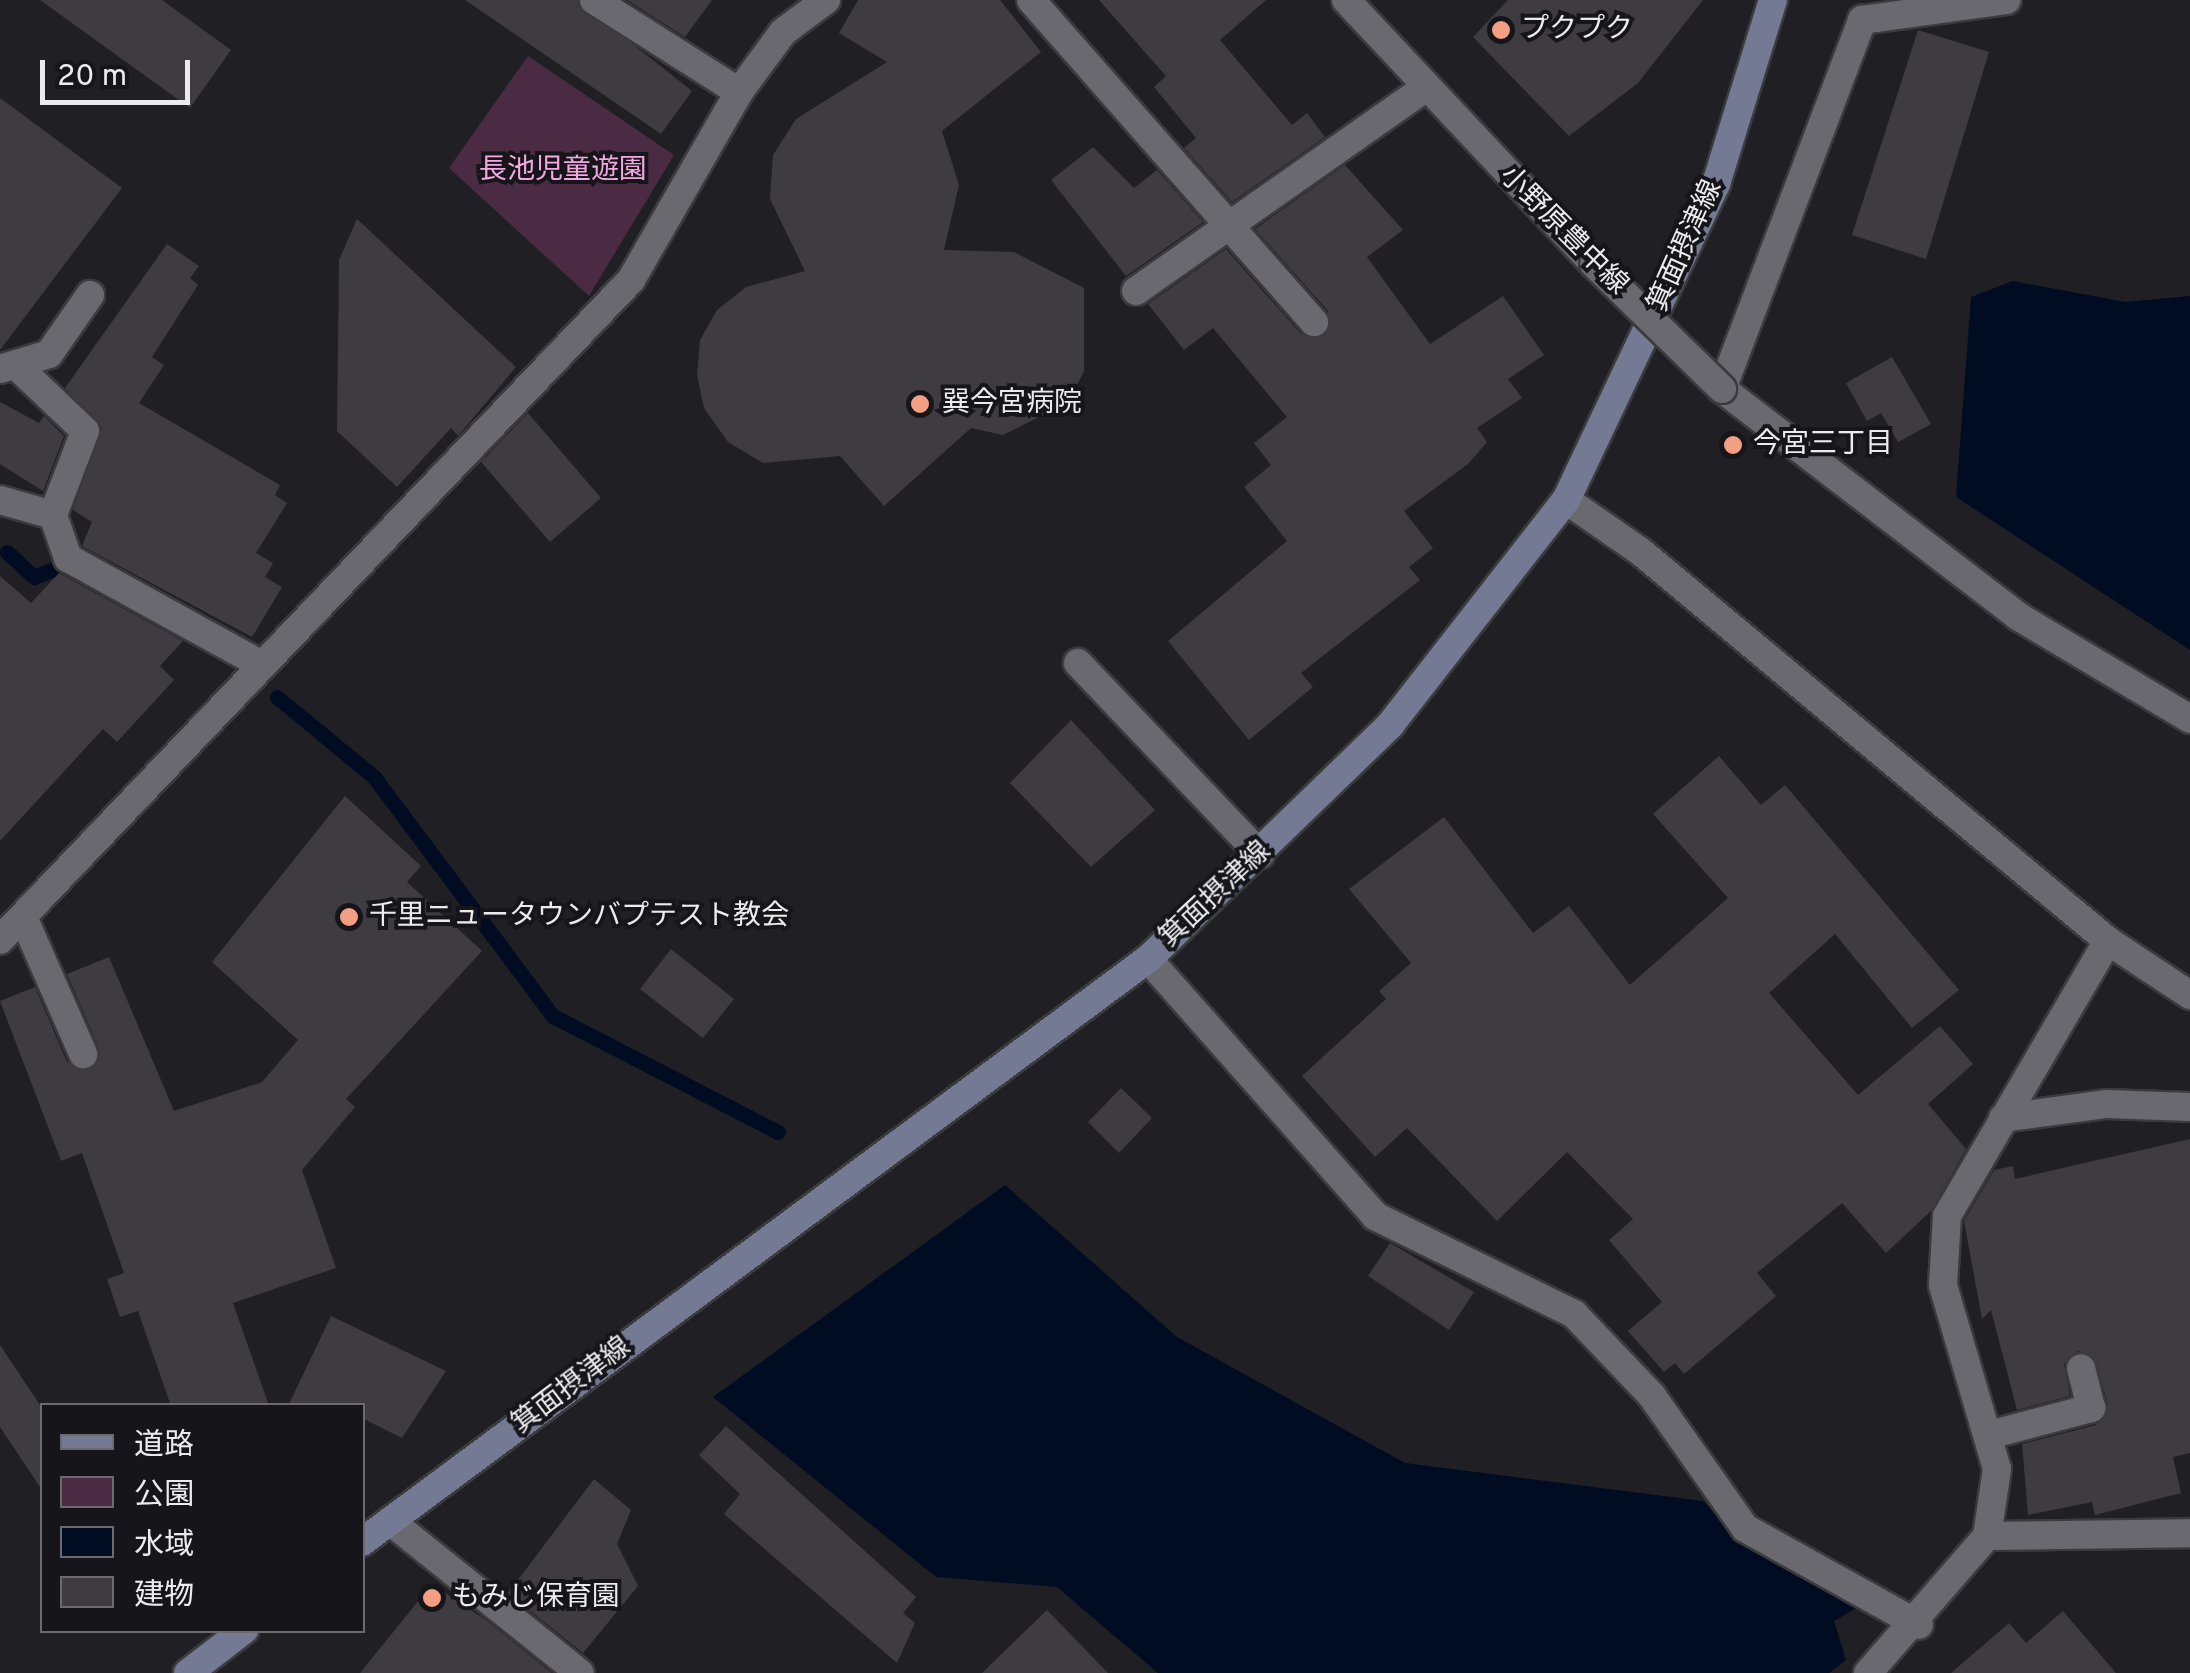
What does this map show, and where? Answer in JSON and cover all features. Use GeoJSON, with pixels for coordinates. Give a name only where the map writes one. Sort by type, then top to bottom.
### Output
{"type":"FeatureCollection","features":[{"type":"Feature","properties":{"kind":"main road","name":"箕面摂津線"},"geometry":{"type":"LineString","coordinates":[[365,1540],[1148,959],[1390,724],[1566,500],[1716,184],[1773,0]]}},
{"type":"Feature","properties":{"kind":"main road"},"geometry":{"type":"LineString","coordinates":[[188,1673],[240,1633]]}},
{"type":"Feature","properties":{"kind":"street"},"geometry":{"type":"LineString","coordinates":[[594,0],[739,92]]}},
{"type":"Feature","properties":{"kind":"street"},"geometry":{"type":"LineString","coordinates":[[0,940],[631,280],[739,92],[783,32],[826,0]]}},
{"type":"Feature","properties":{"kind":"street"},"geometry":{"type":"LineString","coordinates":[[1031,0],[1314,322]]}},
{"type":"Feature","properties":{"kind":"street","name":"小野原豊中線"},"geometry":{"type":"LineString","coordinates":[[1346,0],[1423,89],[1722,389],[2019,617],[2190,719]]}},
{"type":"Feature","properties":{"kind":"street"},"geometry":{"type":"LineString","coordinates":[[1722,389],[1862,20],[2006,0]]}},
{"type":"Feature","properties":{"kind":"street"},"geometry":{"type":"LineString","coordinates":[[1136,291],[1234,230],[1423,89]]}},
{"type":"Feature","properties":{"kind":"street"},"geometry":{"type":"LineString","coordinates":[[90,295],[50,354],[10,370],[84,431],[54,515],[68,558],[262,665]]}},
{"type":"Feature","properties":{"kind":"street"},"geometry":{"type":"LineString","coordinates":[[0,500],[54,515]]}},
{"type":"Feature","properties":{"kind":"street"},"geometry":{"type":"LineString","coordinates":[[1566,500],[1641,552],[2108,941],[2190,995]]}},
{"type":"Feature","properties":{"kind":"street"},"geometry":{"type":"LineString","coordinates":[[1078,663],[1260,854]]}},
{"type":"Feature","properties":{"kind":"street"},"geometry":{"type":"LineString","coordinates":[[23,917],[83,1054]]}},
{"type":"Feature","properties":{"kind":"street"},"geometry":{"type":"LineString","coordinates":[[1868,1673],[1919,1624],[1987,1536],[1997,1469],[1951,1322],[1941,1249],[1960,1182],[2003,1118],[2108,941]]}},
{"type":"Feature","properties":{"kind":"street"},"geometry":{"type":"LineString","coordinates":[[1148,959],[1364,1207],[1574,1314],[1652,1396],[1744,1528],[1919,1624]]}},
{"type":"Feature","properties":{"kind":"street"},"geometry":{"type":"LineString","coordinates":[[2003,1118],[2106,1104],[2190,1107]]}},
{"type":"Feature","properties":{"kind":"street"},"geometry":{"type":"LineString","coordinates":[[1989,1436],[2090,1408],[2081,1368]]}},
{"type":"Feature","properties":{"kind":"street"},"geometry":{"type":"LineString","coordinates":[[390,1521],[580,1673]]}},
{"type":"Feature","properties":{"kind":"street"},"geometry":{"type":"LineString","coordinates":[[1987,1536],[2190,1534]]}},
{"type":"Feature","properties":{"kind":"green space","name":"長池児童遊園"},"geometry":{"type":"Polygon","coordinates":[[[528,56],[674,155],[589,296],[449,168],[528,56]]]}},
{"type":"Feature","properties":{"kind":"water"},"geometry":{"type":"Polygon","coordinates":[[[2013,281],[2125,302],[2190,296],[2190,650],[1956,497],[1971,297],[2013,281]]]}},
{"type":"Feature","properties":{"kind":"water"},"geometry":{"type":"Polygon","coordinates":[[[1005,1185],[1177,1337],[1405,1463],[1703,1501],[1754,1552],[1858,1607],[1834,1621],[1846,1660],[1829,1673],[1158,1673],[1057,1587],[936,1577],[713,1397],[1005,1185]]]}},
{"type":"Feature","properties":{"kind":"building"},"geometry":{"type":"Polygon","coordinates":[[[40,0],[162,0],[231,50],[190,108],[40,0]]]}},
{"type":"Feature","properties":{"kind":"building"},"geometry":{"type":"Polygon","coordinates":[[[465,0],[577,0],[692,91],[661,134],[465,0]]]}},
{"type":"Feature","properties":{"kind":"building"},"geometry":{"type":"Polygon","coordinates":[[[627,0],[712,0],[685,37],[627,0]]]}},
{"type":"Feature","properties":{"kind":"building"},"geometry":{"type":"Polygon","coordinates":[[[858,0],[1000,0],[1041,52],[942,131],[959,185],[944,250],[1014,252],[1084,288],[1084,372],[1067,403],[1003,435],[971,428],[884,506],[840,456],[763,463],[728,442],[704,408],[697,375],[700,340],[717,310],[746,287],[805,271],[770,199],[773,155],[796,119],[887,62],[839,33],[858,0]]]}},
{"type":"Feature","properties":{"kind":"building"},"geometry":{"type":"Polygon","coordinates":[[[1099,0],[1266,0],[1220,40],[1292,125],[1307,113],[1325,137],[1232,202],[1184,148],[1196,138],[1154,87],[1166,76],[1099,0]]]}},
{"type":"Feature","properties":{"kind":"building"},"geometry":{"type":"Polygon","coordinates":[[[1508,0],[1703,0],[1638,83],[1569,136],[1473,37],[1508,0]]]}},
{"type":"Feature","properties":{"kind":"building"},"geometry":{"type":"Polygon","coordinates":[[[1918,30],[1989,52],[1926,259],[1852,235],[1918,30]]]}},
{"type":"Feature","properties":{"kind":"building"},"geometry":{"type":"Polygon","coordinates":[[[0,98],[122,188],[0,350],[0,98]]]}},
{"type":"Feature","properties":{"kind":"building"},"geometry":{"type":"Polygon","coordinates":[[[1093,147],[1134,188],[1157,170],[1203,222],[1126,276],[1051,180],[1093,147]]]}},
{"type":"Feature","properties":{"kind":"building"},"geometry":{"type":"Polygon","coordinates":[[[1345,165],[1403,230],[1367,257],[1430,344],[1503,296],[1544,355],[1508,379],[1522,398],[1477,428],[1487,442],[1468,464],[1404,511],[1433,548],[1409,567],[1420,580],[1301,673],[1313,687],[1249,740],[1168,641],[1287,541],[1244,487],[1271,465],[1254,443],[1287,417],[1213,328],[1184,350],[1148,304],[1226,249],[1301,334],[1325,336],[1328,311],[1255,229],[1345,165]]]}},
{"type":"Feature","properties":{"kind":"building"},"geometry":{"type":"Polygon","coordinates":[[[357,219],[516,367],[458,436],[451,428],[397,487],[337,431],[339,260],[357,219]]]}},
{"type":"Feature","properties":{"kind":"building"},"geometry":{"type":"Polygon","coordinates":[[[167,244],[199,266],[190,278],[198,285],[152,357],[164,365],[139,403],[280,485],[275,495],[287,503],[256,553],[273,563],[265,577],[282,587],[252,637],[82,546],[92,522],[73,510],[102,428],[65,388],[167,244]]]}},
{"type":"Feature","properties":{"kind":"building"},"geometry":{"type":"Polygon","coordinates":[[[1892,357],[1931,424],[1898,442],[1881,413],[1867,421],[1846,383],[1892,357]]]}},
{"type":"Feature","properties":{"kind":"building"},"geometry":{"type":"Polygon","coordinates":[[[0,402],[39,423],[44,416],[64,436],[43,491],[0,464],[0,402]]]}},
{"type":"Feature","properties":{"kind":"building"},"geometry":{"type":"Polygon","coordinates":[[[528,413],[601,498],[550,542],[481,462],[528,413]]]}},
{"type":"Feature","properties":{"kind":"building"},"geometry":{"type":"Polygon","coordinates":[[[59,573],[183,641],[160,666],[174,680],[117,742],[103,729],[0,841],[0,576],[31,603],[59,573]]]}},
{"type":"Feature","properties":{"kind":"building"},"geometry":{"type":"Polygon","coordinates":[[[1071,720],[1155,810],[1091,867],[1010,783],[1071,720]]]}},
{"type":"Feature","properties":{"kind":"building"},"geometry":{"type":"Polygon","coordinates":[[[1719,756],[1761,805],[1785,785],[1959,990],[1912,1028],[1835,934],[1769,993],[1858,1095],[1940,1026],[1973,1064],[1928,1104],[1966,1149],[1931,1211],[1886,1253],[1842,1203],[1757,1273],[1776,1296],[1684,1374],[1675,1363],[1664,1372],[1628,1331],[1662,1302],[1609,1240],[1633,1219],[1567,1152],[1497,1221],[1407,1128],[1375,1157],[1302,1076],[1386,999],[1379,991],[1411,963],[1349,889],[1444,817],[1533,933],[1569,906],[1630,985],[1728,898],[1653,814],[1719,756]]]}},
{"type":"Feature","properties":{"kind":"building"},"geometry":{"type":"Polygon","coordinates":[[[345,796],[421,866],[407,882],[482,951],[346,1099],[355,1107],[302,1170],[336,1268],[233,1303],[268,1403],[170,1403],[138,1311],[120,1317],[107,1279],[124,1273],[82,1153],[61,1161],[0,1001],[35,987],[67,1062],[89,1070],[99,1048],[67,974],[109,957],[174,1111],[262,1082],[298,1040],[212,962],[345,796]]]}},
{"type":"Feature","properties":{"kind":"building"},"geometry":{"type":"Polygon","coordinates":[[[671,949],[734,999],[703,1038],[640,989],[671,949]]]}},
{"type":"Feature","properties":{"kind":"building"},"geometry":{"type":"Polygon","coordinates":[[[1121,1088],[1152,1118],[1119,1153],[1088,1122],[1121,1088]]]}},
{"type":"Feature","properties":{"kind":"building"},"geometry":{"type":"Polygon","coordinates":[[[2190,1139],[2190,1453],[2173,1457],[2181,1493],[2095,1515],[2092,1502],[2028,1515],[2022,1444],[2096,1425],[2108,1404],[2094,1357],[2078,1351],[2064,1364],[2070,1396],[2017,1410],[1991,1310],[1982,1319],[1964,1221],[1994,1170],[2013,1166],[2015,1179],[2190,1139]]]}},
{"type":"Feature","properties":{"kind":"building"},"geometry":{"type":"Polygon","coordinates":[[[1390,1243],[1474,1292],[1449,1330],[1368,1276],[1390,1243]]]}},
{"type":"Feature","properties":{"kind":"building"},"geometry":{"type":"Polygon","coordinates":[[[331,1316],[446,1371],[402,1438],[365,1420],[365,1403],[289,1403],[331,1316]]]}},
{"type":"Feature","properties":{"kind":"building"},"geometry":{"type":"Polygon","coordinates":[[[0,1345],[40,1405],[40,1487],[0,1427],[0,1345]]]}},
{"type":"Feature","properties":{"kind":"building"},"geometry":{"type":"Polygon","coordinates":[[[726,1426],[916,1597],[903,1613],[915,1623],[897,1663],[724,1514],[740,1494],[699,1455],[726,1426]]]}},
{"type":"Feature","properties":{"kind":"building"},"geometry":{"type":"Polygon","coordinates":[[[594,1479],[631,1510],[617,1544],[638,1586],[583,1653],[508,1593],[594,1479]]]}},
{"type":"Feature","properties":{"kind":"building","name":"もみじ保育園"},"geometry":{"type":"Polygon","coordinates":[[[432,1584],[486,1620],[552,1673],[360,1673],[432,1584]]]}},
{"type":"Feature","properties":{"kind":"building"},"geometry":{"type":"Polygon","coordinates":[[[1047,1610],[1108,1673],[982,1673],[1047,1610]]]}},
{"type":"Feature","properties":{"kind":"building"},"geometry":{"type":"Polygon","coordinates":[[[2063,1611],[2116,1673],[1951,1673],[2009,1623],[2026,1643],[2063,1611]]]}},
{"type":"Feature","properties":{"kind":"waterway"},"geometry":{"type":"LineString","coordinates":[[7,552],[34,577],[56,568]]}},
{"type":"Feature","properties":{"kind":"waterway"},"geometry":{"type":"LineString","coordinates":[[277,697],[374,777],[553,1016],[778,1132]]}},
{"type":"Feature","properties":{"kind":"place","name":"プクプク"},"geometry":{"type":"Point","coordinates":[1501,30]}},
{"type":"Feature","properties":{"kind":"place","name":"巽今宮病院"},"geometry":{"type":"Point","coordinates":[920,404]}},
{"type":"Feature","properties":{"kind":"place","name":"今宮三丁目"},"geometry":{"type":"Point","coordinates":[1733,445]}},
{"type":"Feature","properties":{"kind":"place","name":"千里ニュータウンバプテスト教会"},"geometry":{"type":"Point","coordinates":[349,917]}},
{"type":"Feature","properties":{"kind":"place","name":"もみじ保育園"},"geometry":{"type":"Point","coordinates":[432,1598]}}]}
